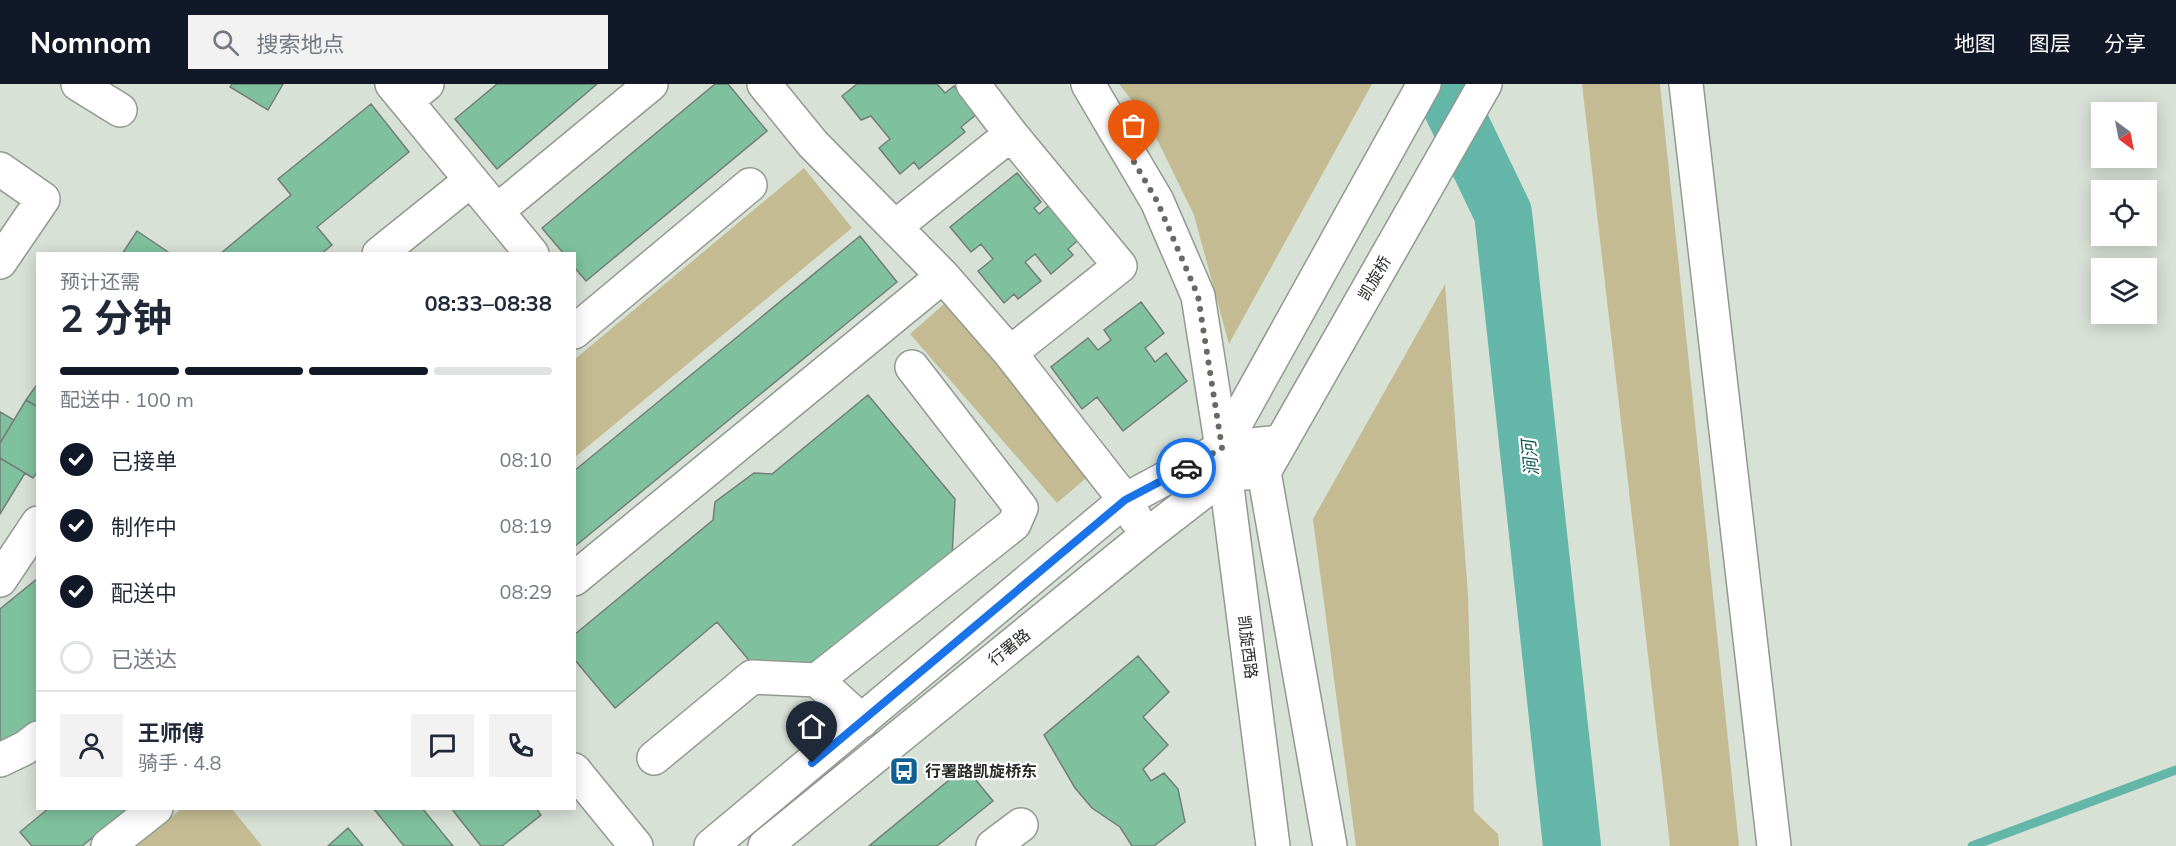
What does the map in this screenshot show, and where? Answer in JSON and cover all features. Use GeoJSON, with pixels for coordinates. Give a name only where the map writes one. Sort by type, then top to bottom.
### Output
{"type":"FeatureCollection","features":[{"type":"Feature","properties":{"kind":"street"},"geometry":{"type":"LineString","coordinates":[[78,84],[120,110]]}},
{"type":"Feature","properties":{"kind":"street"},"geometry":{"type":"LineString","coordinates":[[497,211],[651,84]]}},
{"type":"Feature","properties":{"kind":"street"},"geometry":{"type":"LineString","coordinates":[[973,84],[1011,134],[1120,266],[1010,353]]}},
{"type":"Feature","properties":{"kind":"street","name":"凯旋西路"},"geometry":{"type":"LineString","coordinates":[[1088,84],[1157,201],[1198,296],[1224,461],[1273,846]]}},
{"type":"Feature","properties":{"kind":"street"},"geometry":{"type":"LineString","coordinates":[[1224,461],[1424,84]]}},
{"type":"Feature","properties":{"kind":"street","name":"凯旋桥"},"geometry":{"type":"LineString","coordinates":[[1264,472],[1485,84]]}},
{"type":"Feature","properties":{"kind":"street"},"geometry":{"type":"LineString","coordinates":[[1686,84],[1774,846]]}},
{"type":"Feature","properties":{"kind":"street"},"geometry":{"type":"LineString","coordinates":[[771,86],[813,144],[943,276],[1010,353],[1125,500],[1146,536]]}},
{"type":"Feature","properties":{"kind":"street"},"geometry":{"type":"LineString","coordinates":[[408,90],[471,180],[530,252]]}},
{"type":"Feature","properties":{"kind":"street"},"geometry":{"type":"LineString","coordinates":[[895,227],[1011,134]]}},
{"type":"Feature","properties":{"kind":"street"},"geometry":{"type":"LineString","coordinates":[[0,169],[43,199],[0,262]]}},
{"type":"Feature","properties":{"kind":"street"},"geometry":{"type":"LineString","coordinates":[[381,252],[471,180]]}},
{"type":"Feature","properties":{"kind":"street"},"geometry":{"type":"LineString","coordinates":[[579,319],[750,185]]}},
{"type":"Feature","properties":{"kind":"street"},"geometry":{"type":"LineString","coordinates":[[576,577],[943,276]]}},
{"type":"Feature","properties":{"kind":"street"},"geometry":{"type":"LineString","coordinates":[[817,680],[1014,524],[1022,508],[912,367]]}},
{"type":"Feature","properties":{"kind":"street"},"geometry":{"type":"LineString","coordinates":[[711,846],[1125,500],[1224,461],[1280,442]]}},
{"type":"Feature","properties":{"kind":"street"},"geometry":{"type":"LineString","coordinates":[[1224,461],[1264,472],[1330,846]]}},
{"type":"Feature","properties":{"kind":"street","name":"行署路"},"geometry":{"type":"LineString","coordinates":[[765,846],[1146,536],[1224,461]]}},
{"type":"Feature","properties":{"kind":"street"},"geometry":{"type":"LineString","coordinates":[[0,580],[36,526]]}},
{"type":"Feature","properties":{"kind":"street"},"geometry":{"type":"LineString","coordinates":[[654,758],[752,677],[817,680],[862,722]]}},
{"type":"Feature","properties":{"kind":"street"},"geometry":{"type":"LineString","coordinates":[[0,759],[25,748],[36,740]]}},
{"type":"Feature","properties":{"kind":"street"},"geometry":{"type":"LineString","coordinates":[[576,772],[636,846]]}},
{"type":"Feature","properties":{"kind":"street"},"geometry":{"type":"LineString","coordinates":[[108,846],[153,810]]}},
{"type":"Feature","properties":{"kind":"street"},"geometry":{"type":"LineString","coordinates":[[993,846],[1021,825]]}},
{"type":"Feature","properties":{"kind":"shaded area"},"geometry":{"type":"Polygon","coordinates":[[[1119,84],[1372,84],[1229,344],[1194,215],[1148,121],[1119,84]]]}},
{"type":"Feature","properties":{"kind":"shaded area"},"geometry":{"type":"Polygon","coordinates":[[[1582,84],[1660,84],[1739,846],[1670,846],[1582,84]]]}},
{"type":"Feature","properties":{"kind":"shaded area"},"geometry":{"type":"Polygon","coordinates":[[[804,168],[852,228],[576,456],[576,358],[804,168]]]}},
{"type":"Feature","properties":{"kind":"shaded area"},"geometry":{"type":"Polygon","coordinates":[[[1445,284],[1468,595],[1474,811],[1498,834],[1499,846],[1356,846],[1313,519],[1445,284]]]}},
{"type":"Feature","properties":{"kind":"shaded area"},"geometry":{"type":"Polygon","coordinates":[[[944,304],[1091,474],[1057,503],[910,334],[944,304]]]}},
{"type":"Feature","properties":{"kind":"shaded area"},"geometry":{"type":"Polygon","coordinates":[[[180,810],[233,810],[262,846],[136,846],[180,810]]]}},
{"type":"Feature","properties":{"kind":"building"},"geometry":{"type":"Polygon","coordinates":[[[232,84],[283,84],[268,110],[230,87],[232,84]]]}},
{"type":"Feature","properties":{"kind":"building"},"geometry":{"type":"Polygon","coordinates":[[[497,84],[597,84],[497,169],[455,119],[497,84]]]}},
{"type":"Feature","properties":{"kind":"building"},"geometry":{"type":"Polygon","coordinates":[[[715,84],[728,84],[767,131],[586,281],[576,269],[576,252],[562,252],[542,228],[715,84]]]}},
{"type":"Feature","properties":{"kind":"building"},"geometry":{"type":"Polygon","coordinates":[[[857,84],[937,84],[945,93],[954,86],[977,114],[961,127],[965,132],[919,169],[914,162],[900,174],[879,148],[890,139],[871,116],[861,120],[842,96],[857,84]]]}},
{"type":"Feature","properties":{"kind":"building"},"geometry":{"type":"Polygon","coordinates":[[[371,104],[409,152],[317,227],[332,245],[323,252],[222,252],[291,195],[278,179],[371,104]]]}},
{"type":"Feature","properties":{"kind":"building"},"geometry":{"type":"Polygon","coordinates":[[[1017,173],[1041,202],[1034,208],[1039,214],[1055,200],[1084,235],[1068,249],[1073,255],[1051,274],[1035,254],[1025,262],[1041,281],[1018,299],[1014,294],[1004,303],[978,271],[993,259],[981,244],[971,252],[950,227],[1017,173]]]}},
{"type":"Feature","properties":{"kind":"building"},"geometry":{"type":"Polygon","coordinates":[[[137,231],[168,252],[123,252],[137,231]]]}},
{"type":"Feature","properties":{"kind":"building"},"geometry":{"type":"Polygon","coordinates":[[[860,236],[897,282],[576,545],[576,469],[860,236]]]}},
{"type":"Feature","properties":{"kind":"building"},"geometry":{"type":"Polygon","coordinates":[[[1141,302],[1164,333],[1145,348],[1155,362],[1166,353],[1187,381],[1123,431],[1097,397],[1082,409],[1051,367],[1088,338],[1098,350],[1111,340],[1104,330],[1141,302]]]}},
{"type":"Feature","properties":{"kind":"building"},"geometry":{"type":"Polygon","coordinates":[[[36,386],[36,406],[26,400],[36,386]]]}},
{"type":"Feature","properties":{"kind":"building"},"geometry":{"type":"Polygon","coordinates":[[[868,395],[955,499],[952,557],[806,674],[753,665],[717,622],[615,708],[576,661],[576,633],[713,520],[715,502],[754,473],[772,474],[868,395]]]}},
{"type":"Feature","properties":{"kind":"building"},"geometry":{"type":"Polygon","coordinates":[[[26,400],[36,406],[36,474],[33,478],[0,458],[0,443],[26,400]]]}},
{"type":"Feature","properties":{"kind":"building"},"geometry":{"type":"Polygon","coordinates":[[[0,412],[14,420],[0,443],[0,412]]]}},
{"type":"Feature","properties":{"kind":"building"},"geometry":{"type":"Polygon","coordinates":[[[0,458],[25,473],[0,514],[0,458]]]}},
{"type":"Feature","properties":{"kind":"building"},"geometry":{"type":"Polygon","coordinates":[[[36,580],[36,723],[0,751],[0,609],[36,580]]]}},
{"type":"Feature","properties":{"kind":"building"},"geometry":{"type":"Polygon","coordinates":[[[1138,656],[1169,692],[1143,717],[1168,745],[1143,769],[1151,781],[1164,773],[1178,789],[1185,822],[1154,846],[1132,846],[1120,827],[1092,808],[1075,788],[1044,735],[1138,656]]]}},
{"type":"Feature","properties":{"kind":"building"},"geometry":{"type":"Polygon","coordinates":[[[965,767],[993,801],[937,846],[869,846],[965,767]]]}},
{"type":"Feature","properties":{"kind":"building"},"geometry":{"type":"Polygon","coordinates":[[[47,810],[127,810],[82,846],[32,846],[20,832],[47,810]]]}},
{"type":"Feature","properties":{"kind":"building"},"geometry":{"type":"Polygon","coordinates":[[[375,810],[424,810],[453,846],[404,846],[375,810]]]}},
{"type":"Feature","properties":{"kind":"building"},"geometry":{"type":"Polygon","coordinates":[[[453,810],[537,810],[541,815],[502,846],[481,846],[453,810]]]}},
{"type":"Feature","properties":{"kind":"building"},"geometry":{"type":"Polygon","coordinates":[[[348,828],[363,846],[328,846],[348,828]]]}},
{"type":"Feature","properties":{"kind":"waterway","name":"涧河"},"geometry":{"type":"LineString","coordinates":[[1441,84],[1503,213],[1572,846]]}},
{"type":"Feature","properties":{"kind":"waterway"},"geometry":{"type":"LineString","coordinates":[[1972,846],[2176,770]]}},
{"type":"Feature","properties":{"kind":"way so far"},"geometry":{"type":"LineString","coordinates":[[1134,162],[1157,201],[1198,296],[1222,448],[1186,468]]}},
{"type":"Feature","properties":{"kind":"place","name":"行署路凯旋桥东"},"geometry":{"type":"Point","coordinates":[904,771]}},
{"type":"Feature","properties":{"kind":"route"},"geometry":{"type":"LineString","coordinates":[[812,763],[1125,500],[1186,468]]}}]}
